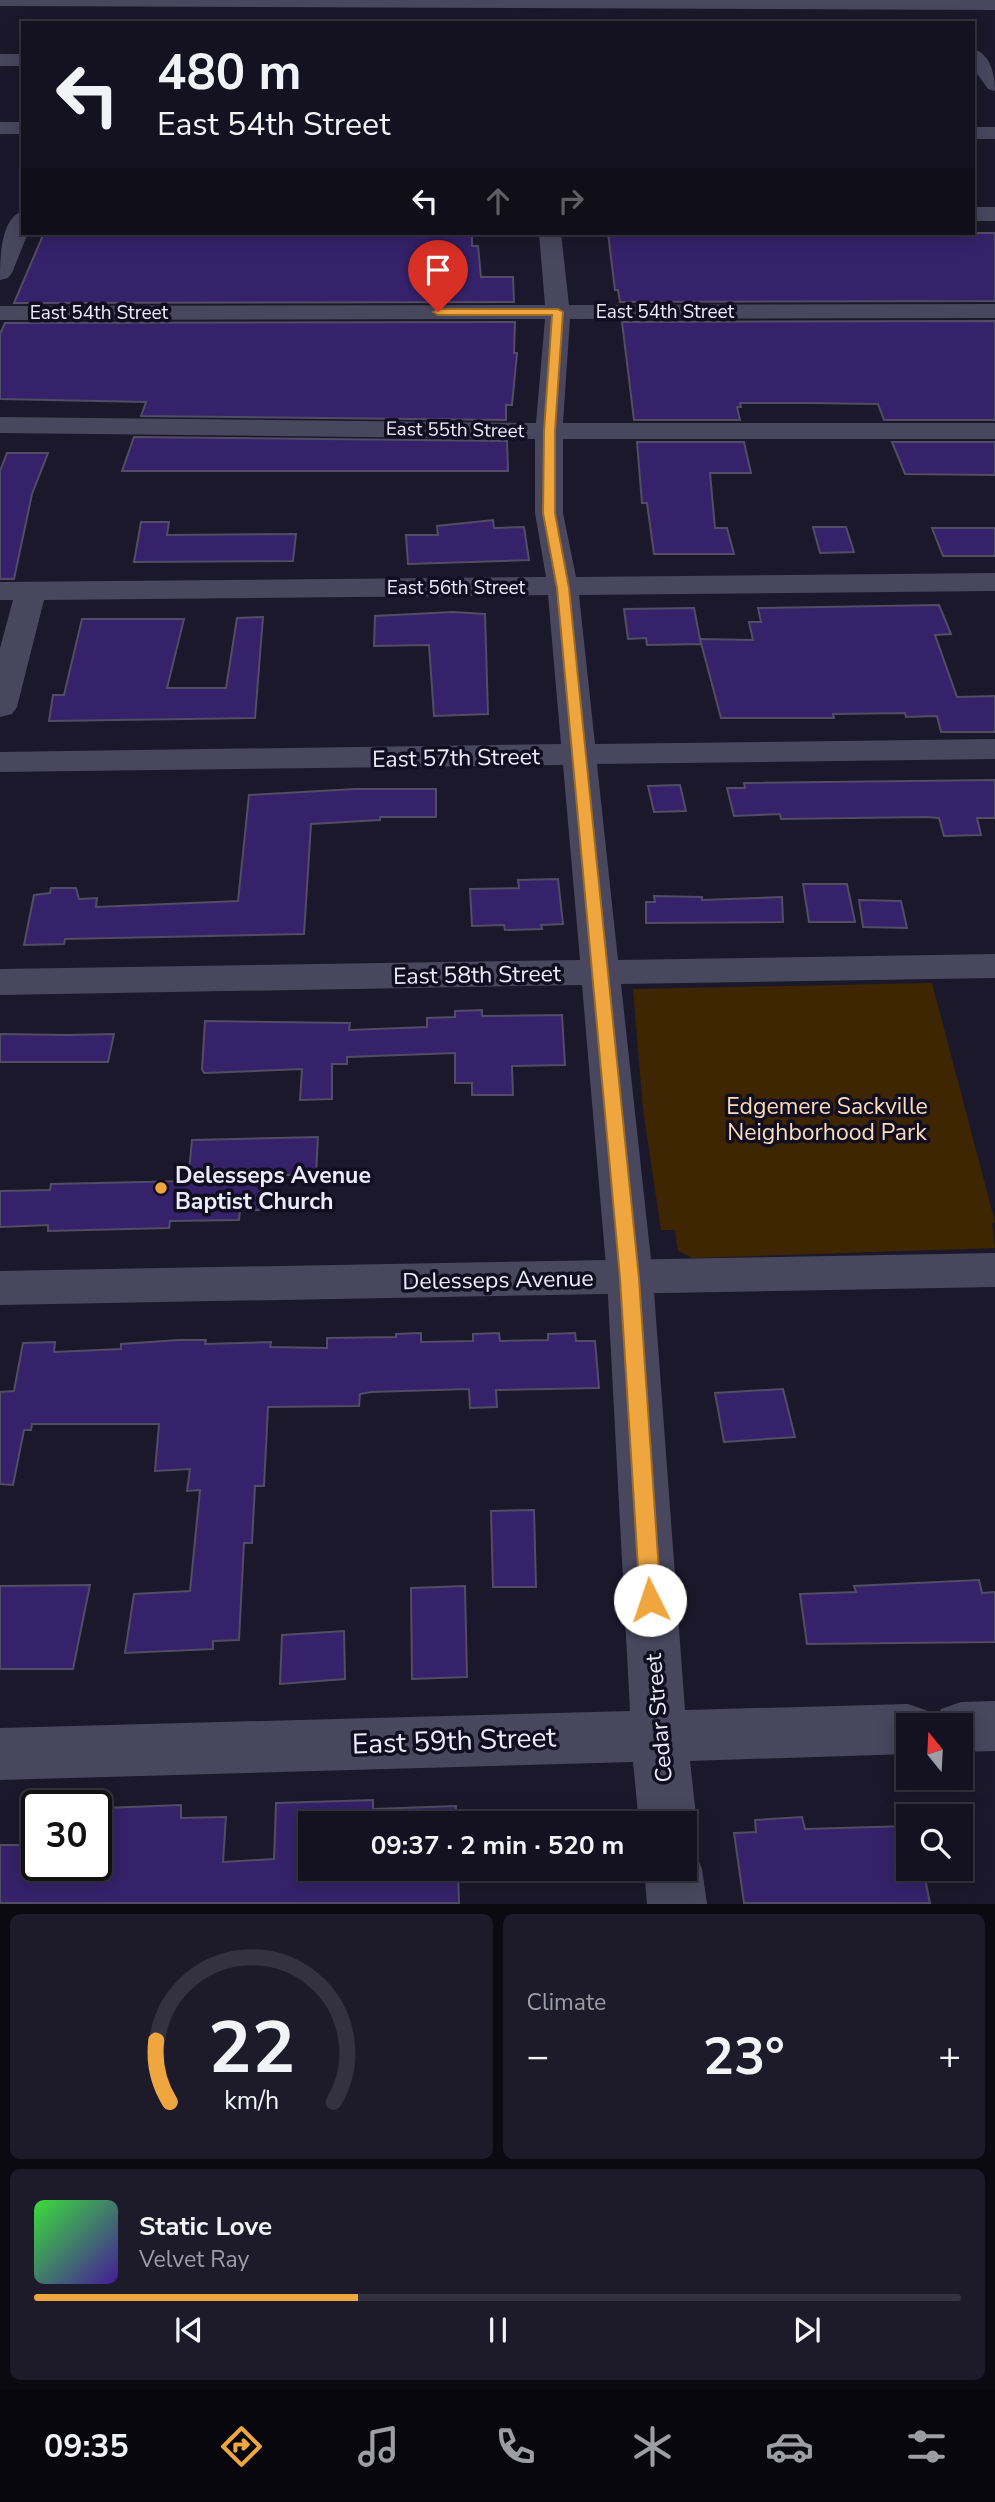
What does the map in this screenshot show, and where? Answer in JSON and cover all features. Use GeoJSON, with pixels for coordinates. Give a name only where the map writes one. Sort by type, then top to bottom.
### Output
{"type":"FeatureCollection","features":[{"type":"Feature","properties":{"kind":"street"},"geometry":{"type":"LineString","coordinates":[[0,1],[942,2],[995,5]]}},
{"type":"Feature","properties":{"kind":"street"},"geometry":{"type":"LineString","coordinates":[[119,21],[129,1]]}},
{"type":"Feature","properties":{"kind":"street"},"geometry":{"type":"LineString","coordinates":[[533,1],[535,21]]}},
{"type":"Feature","properties":{"kind":"street"},"geometry":{"type":"LineString","coordinates":[[942,2],[953,21]]}},
{"type":"Feature","properties":{"kind":"street"},"geometry":{"type":"LineString","coordinates":[[0,60],[21,60]]}},
{"type":"Feature","properties":{"kind":"street"},"geometry":{"type":"LineString","coordinates":[[980,62],[995,85]]}},
{"type":"Feature","properties":{"kind":"street"},"geometry":{"type":"LineString","coordinates":[[0,128],[21,128]]}},
{"type":"Feature","properties":{"kind":"street"},"geometry":{"type":"LineString","coordinates":[[975,133],[995,134]]}},
{"type":"Feature","properties":{"kind":"street"},"geometry":{"type":"LineString","coordinates":[[0,209],[21,209]]}},
{"type":"Feature","properties":{"kind":"street"},"geometry":{"type":"LineString","coordinates":[[975,214],[995,214]]}},
{"type":"Feature","properties":{"kind":"street"},"geometry":{"type":"LineString","coordinates":[[0,273],[21,223]]}},
{"type":"Feature","properties":{"kind":"street","name":"Cedar Street"},"geometry":{"type":"LineString","coordinates":[[550,235],[558,312],[549,431],[549,513],[563,588],[577,757],[630,1278],[659,1735],[667,1811]]}},
{"type":"Feature","properties":{"kind":"street","name":"East 54th Street"},"geometry":{"type":"LineString","coordinates":[[0,313],[995,311]]}},
{"type":"Feature","properties":{"kind":"street","name":"East 55th Street"},"geometry":{"type":"LineString","coordinates":[[0,425],[549,431],[995,431]]}},
{"type":"Feature","properties":{"kind":"street","name":"East 56th Street"},"geometry":{"type":"LineString","coordinates":[[15,591],[995,582]]}},
{"type":"Feature","properties":{"kind":"street"},"geometry":{"type":"LineString","coordinates":[[0,706],[15,591]]}},
{"type":"Feature","properties":{"kind":"street","name":"East 57th Street"},"geometry":{"type":"LineString","coordinates":[[0,762],[577,757],[995,749]]}},
{"type":"Feature","properties":{"kind":"street","name":"East 58th Street"},"geometry":{"type":"LineString","coordinates":[[0,982],[995,966]]}},
{"type":"Feature","properties":{"kind":"street","name":"Delesseps Avenue"},"geometry":{"type":"LineString","coordinates":[[0,1288],[995,1270]]}},
{"type":"Feature","properties":{"kind":"street"},"geometry":{"type":"LineString","coordinates":[[973,1727],[995,1726]]}},
{"type":"Feature","properties":{"kind":"street","name":"East 59th Street"},"geometry":{"type":"LineString","coordinates":[[0,1754],[896,1729]]}},
{"type":"Feature","properties":{"kind":"street"},"geometry":{"type":"LineString","coordinates":[[674,1881],[677,1903]]}},
{"type":"Feature","properties":{"kind":"green space","name":"Edgemere Sackville Neighborhood Park"},"geometry":{"type":"Polygon","coordinates":[[[932,983],[995,1222],[992,1223],[995,1248],[693,1258],[678,1251],[675,1230],[661,1230],[643,1109],[633,989],[932,983]]]}},
{"type":"Feature","properties":{"kind":"building"},"geometry":{"type":"Polygon","coordinates":[[[995,233],[995,301],[620,302],[618,290],[615,290],[608,235],[995,233]]]}},
{"type":"Feature","properties":{"kind":"building"},"geometry":{"type":"Polygon","coordinates":[[[43,235],[472,235],[472,246],[478,246],[481,277],[513,277],[514,302],[14,303],[43,235]]]}},
{"type":"Feature","properties":{"kind":"building"},"geometry":{"type":"Polygon","coordinates":[[[995,321],[995,420],[884,420],[878,404],[740,403],[741,407],[737,407],[740,420],[634,420],[622,322],[995,321]]]}},
{"type":"Feature","properties":{"kind":"building"},"geometry":{"type":"Polygon","coordinates":[[[515,322],[514,353],[517,353],[512,405],[506,405],[506,420],[141,416],[146,402],[0,399],[0,334],[5,323],[515,322]]]}},
{"type":"Feature","properties":{"kind":"building"},"geometry":{"type":"Polygon","coordinates":[[[134,437],[507,441],[508,471],[122,471],[134,437]]]}},
{"type":"Feature","properties":{"kind":"building"},"geometry":{"type":"Polygon","coordinates":[[[637,442],[744,442],[751,473],[710,473],[715,528],[727,528],[734,554],[654,554],[647,503],[642,503],[637,442]]]}},
{"type":"Feature","properties":{"kind":"building"},"geometry":{"type":"Polygon","coordinates":[[[892,442],[995,442],[995,475],[905,474],[892,442]]]}},
{"type":"Feature","properties":{"kind":"building"},"geometry":{"type":"Polygon","coordinates":[[[7,453],[48,453],[32,494],[14,579],[0,579],[0,471],[7,453]]]}},
{"type":"Feature","properties":{"kind":"building"},"geometry":{"type":"Polygon","coordinates":[[[493,520],[494,528],[524,527],[529,560],[408,564],[406,535],[438,535],[437,526],[493,520]]]}},
{"type":"Feature","properties":{"kind":"building"},"geometry":{"type":"Polygon","coordinates":[[[141,522],[169,522],[167,535],[296,534],[293,561],[134,562],[141,522]]]}},
{"type":"Feature","properties":{"kind":"building"},"geometry":{"type":"Polygon","coordinates":[[[813,527],[846,527],[854,552],[820,553],[813,527]]]}},
{"type":"Feature","properties":{"kind":"building"},"geometry":{"type":"Polygon","coordinates":[[[932,528],[995,528],[995,556],[943,556],[932,528]]]}},
{"type":"Feature","properties":{"kind":"building"},"geometry":{"type":"Polygon","coordinates":[[[939,605],[951,634],[935,635],[957,697],[995,696],[995,732],[941,732],[937,716],[906,717],[905,713],[833,714],[834,718],[721,718],[700,639],[753,640],[749,622],[761,622],[758,608],[939,605]]]}},
{"type":"Feature","properties":{"kind":"building"},"geometry":{"type":"Polygon","coordinates":[[[694,608],[701,644],[647,645],[646,638],[628,639],[624,609],[694,608]]]}},
{"type":"Feature","properties":{"kind":"building"},"geometry":{"type":"Polygon","coordinates":[[[453,612],[485,614],[488,714],[434,716],[429,645],[374,646],[375,616],[453,612]]]}},
{"type":"Feature","properties":{"kind":"building"},"geometry":{"type":"Polygon","coordinates":[[[263,617],[255,718],[49,721],[53,695],[64,695],[82,619],[184,619],[167,688],[226,688],[237,618],[263,617]]]}},
{"type":"Feature","properties":{"kind":"building"},"geometry":{"type":"Polygon","coordinates":[[[995,780],[995,818],[977,818],[981,835],[944,836],[939,818],[781,819],[780,814],[734,816],[727,788],[745,788],[744,783],[995,780]]]}},
{"type":"Feature","properties":{"kind":"building"},"geometry":{"type":"Polygon","coordinates":[[[680,785],[686,811],[654,812],[648,786],[680,785]]]}},
{"type":"Feature","properties":{"kind":"building"},"geometry":{"type":"Polygon","coordinates":[[[355,789],[436,789],[436,817],[380,817],[380,820],[311,824],[304,934],[65,939],[64,944],[24,945],[34,895],[50,893],[51,888],[76,888],[79,899],[97,898],[96,907],[238,901],[249,795],[355,789]]]}},
{"type":"Feature","properties":{"kind":"building"},"geometry":{"type":"Polygon","coordinates":[[[558,879],[563,924],[541,925],[542,929],[505,930],[504,925],[472,926],[470,889],[519,888],[518,880],[558,879]]]}},
{"type":"Feature","properties":{"kind":"building"},"geometry":{"type":"Polygon","coordinates":[[[803,884],[847,884],[855,922],[809,922],[803,884]]]}},
{"type":"Feature","properties":{"kind":"building"},"geometry":{"type":"Polygon","coordinates":[[[654,896],[702,897],[702,900],[782,897],[783,922],[646,923],[646,902],[655,902],[654,896]]]}},
{"type":"Feature","properties":{"kind":"building"},"geometry":{"type":"Polygon","coordinates":[[[859,900],[901,901],[907,928],[863,927],[859,900]]]}},
{"type":"Feature","properties":{"kind":"building"},"geometry":{"type":"Polygon","coordinates":[[[482,1010],[482,1016],[562,1015],[565,1065],[512,1066],[513,1095],[472,1095],[472,1083],[455,1083],[455,1053],[347,1057],[347,1064],[332,1064],[332,1099],[300,1100],[302,1069],[204,1073],[202,1069],[205,1021],[350,1023],[349,1030],[427,1027],[427,1018],[455,1017],[455,1011],[482,1010]]]}},
{"type":"Feature","properties":{"kind":"building"},"geometry":{"type":"Polygon","coordinates":[[[0,1034],[114,1034],[108,1062],[0,1062],[0,1034]]]}},
{"type":"Feature","properties":{"kind":"building"},"geometry":{"type":"Polygon","coordinates":[[[318,1137],[316,1174],[262,1176],[259,1210],[240,1210],[239,1220],[170,1221],[169,1228],[48,1231],[48,1225],[0,1227],[0,1191],[50,1190],[51,1184],[188,1181],[192,1140],[318,1137]]]}},
{"type":"Feature","properties":{"kind":"building"},"geometry":{"type":"Polygon","coordinates":[[[421,1333],[421,1342],[473,1341],[473,1334],[499,1333],[500,1341],[548,1340],[548,1334],[575,1333],[576,1341],[595,1341],[599,1388],[496,1390],[497,1407],[470,1408],[469,1389],[371,1392],[360,1394],[359,1406],[268,1407],[264,1486],[255,1486],[252,1543],[244,1543],[239,1640],[213,1641],[213,1649],[125,1653],[134,1594],[190,1591],[200,1490],[187,1491],[190,1469],[155,1471],[159,1424],[32,1424],[31,1430],[24,1430],[13,1485],[0,1484],[0,1392],[14,1391],[23,1343],[55,1342],[54,1352],[121,1349],[121,1344],[179,1340],[206,1340],[205,1344],[271,1342],[270,1347],[327,1348],[327,1338],[396,1337],[396,1334],[421,1333]]]}},
{"type":"Feature","properties":{"kind":"building"},"geometry":{"type":"Polygon","coordinates":[[[783,1389],[795,1437],[724,1442],[715,1393],[783,1389]]]}},
{"type":"Feature","properties":{"kind":"building"},"geometry":{"type":"Polygon","coordinates":[[[534,1510],[536,1587],[493,1587],[491,1511],[534,1510]]]}},
{"type":"Feature","properties":{"kind":"building"},"geometry":{"type":"Polygon","coordinates":[[[979,1580],[982,1593],[995,1592],[995,1642],[807,1644],[800,1594],[856,1592],[854,1586],[979,1580]]]}},
{"type":"Feature","properties":{"kind":"building"},"geometry":{"type":"Polygon","coordinates":[[[90,1585],[73,1669],[0,1669],[0,1586],[90,1585]]]}},
{"type":"Feature","properties":{"kind":"building"},"geometry":{"type":"Polygon","coordinates":[[[465,1586],[467,1677],[412,1679],[411,1588],[465,1586]]]}},
{"type":"Feature","properties":{"kind":"building"},"geometry":{"type":"Polygon","coordinates":[[[344,1631],[345,1679],[280,1684],[282,1635],[344,1631]]]}},
{"type":"Feature","properties":{"kind":"building"},"geometry":{"type":"Polygon","coordinates":[[[373,1800],[373,1809],[456,1806],[456,1811],[298,1811],[298,1881],[458,1881],[459,1903],[0,1903],[0,1845],[21,1845],[21,1881],[112,1881],[112,1808],[181,1805],[181,1818],[226,1817],[223,1862],[274,1859],[276,1803],[373,1800]]]}},
{"type":"Feature","properties":{"kind":"building"},"geometry":{"type":"Polygon","coordinates":[[[802,1817],[805,1829],[896,1826],[896,1881],[925,1881],[930,1903],[744,1903],[734,1833],[756,1832],[755,1820],[802,1817]]]}},
{"type":"Feature","properties":{"kind":"place","name":"Delesseps Avenue Baptist Church"},"geometry":{"type":"Point","coordinates":[161,1188]}},
{"type":"Feature","properties":{"kind":"route"},"geometry":{"type":"LineString","coordinates":[[438,312],[558,312],[549,431],[549,513],[563,588],[577,757],[630,1278],[650,1600]]}}]}
